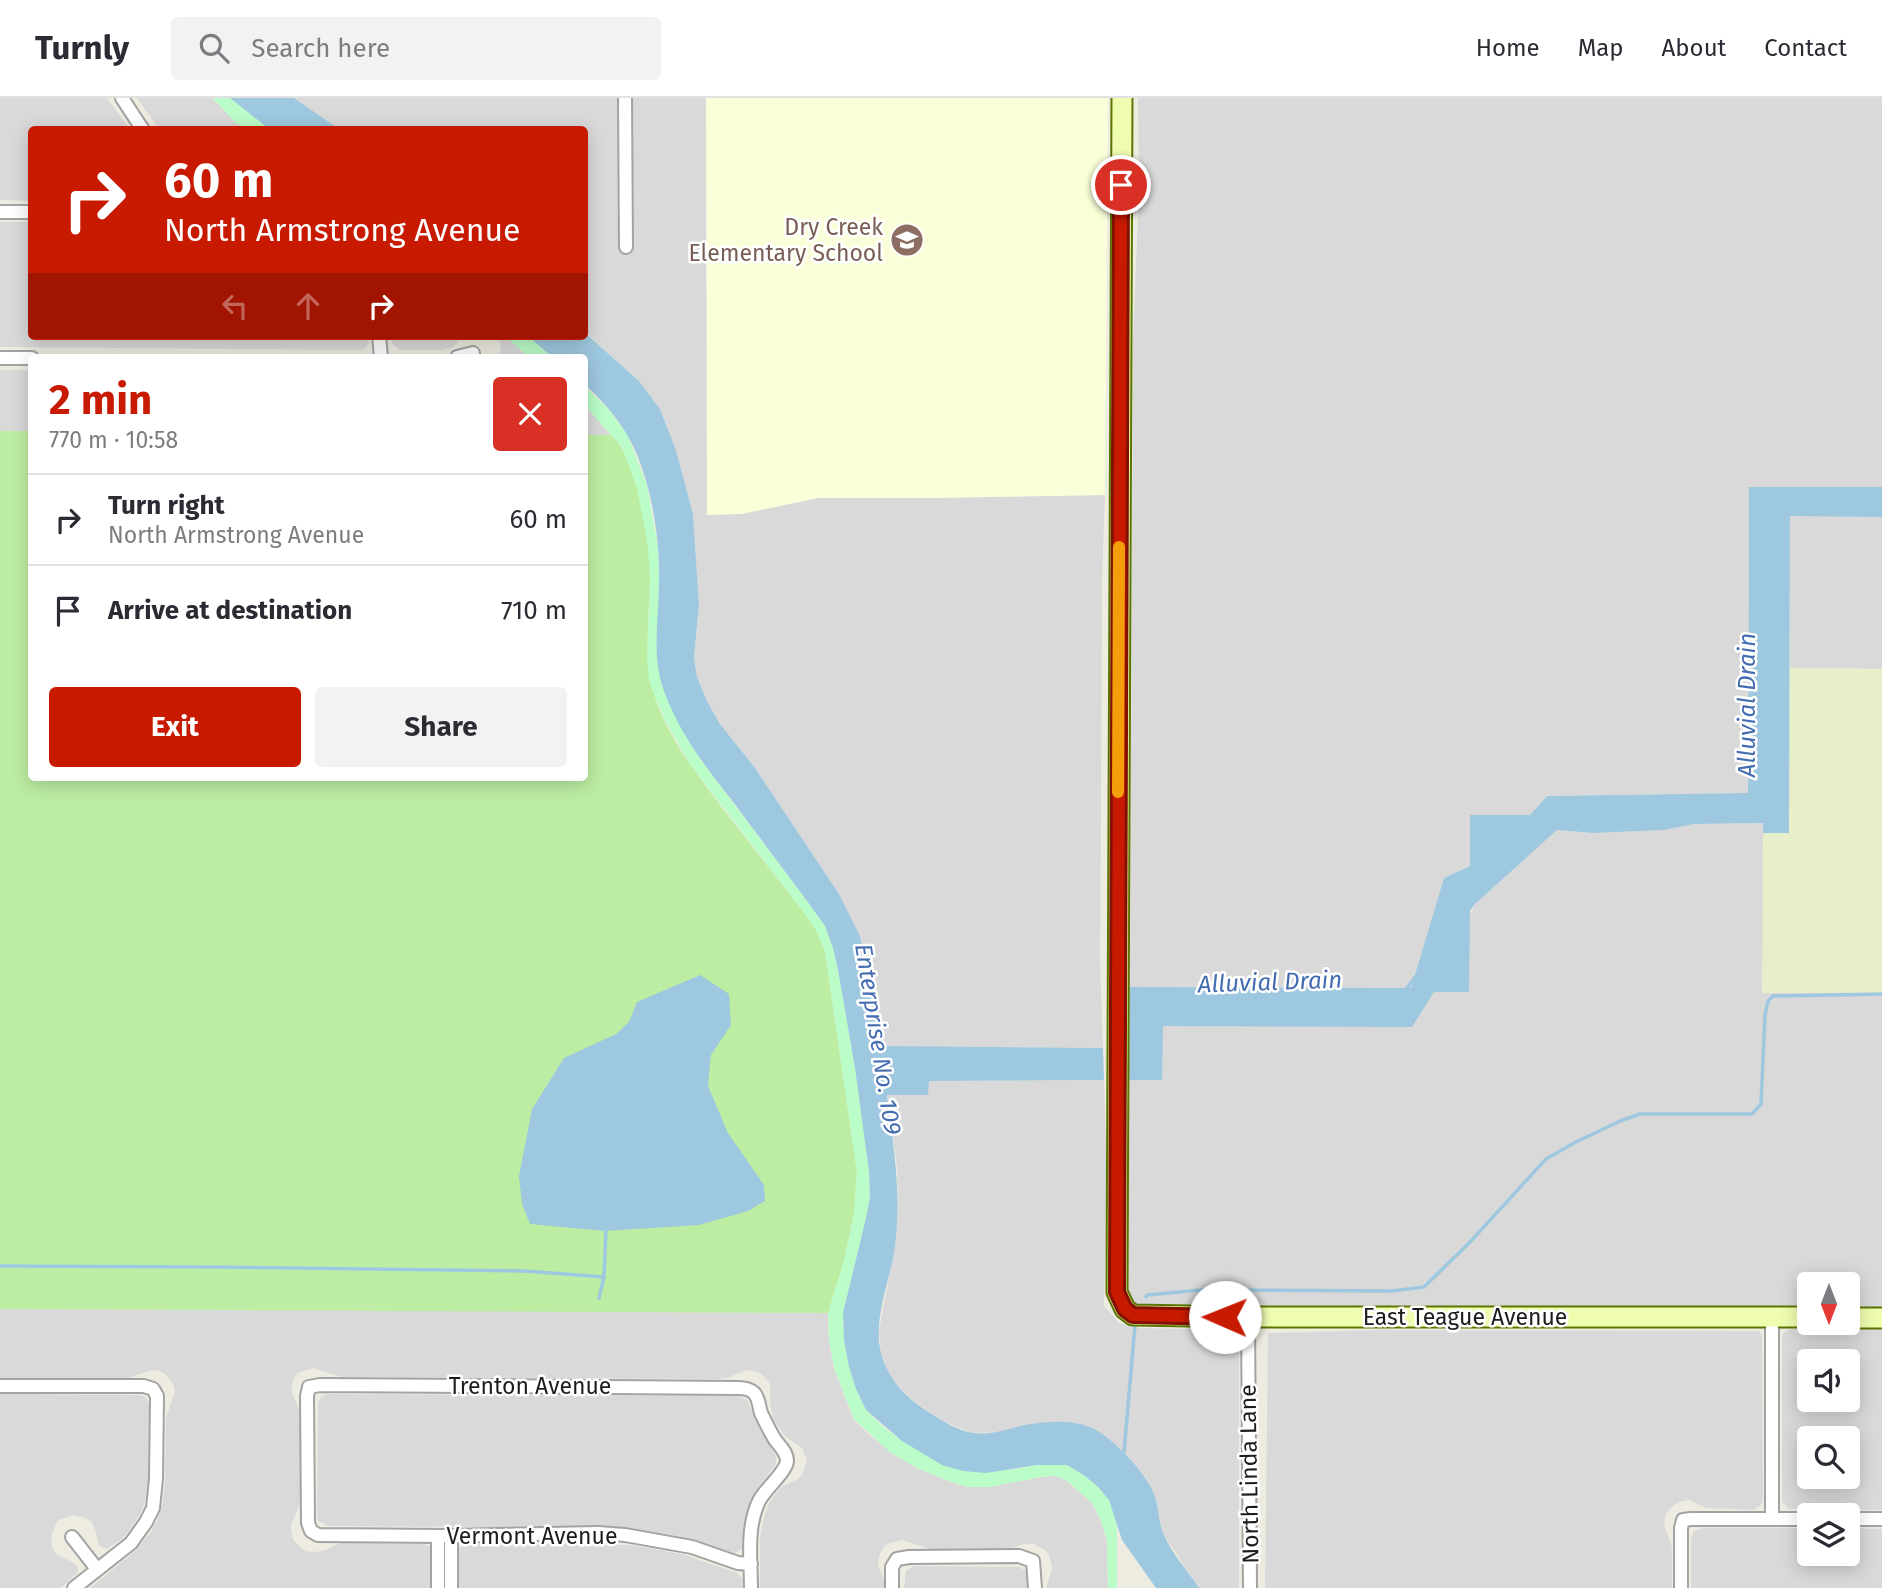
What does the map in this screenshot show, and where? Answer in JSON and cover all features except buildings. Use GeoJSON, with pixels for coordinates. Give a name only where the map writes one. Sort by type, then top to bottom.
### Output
{"type":"FeatureCollection","features":[{"type":"Feature","properties":{"kind":"street"},"geometry":{"type":"LineString","coordinates":[[122,98],[140,126]]}},
{"type":"Feature","properties":{"kind":"street"},"geometry":{"type":"LineString","coordinates":[[625,98],[626,247]]}},
{"type":"Feature","properties":{"kind":"street","name":"East Teague Avenue"},"geometry":{"type":"LineString","coordinates":[[1122,98],[1117,1292],[1124,1307],[1133,1315],[1248,1317],[1797,1317]]}},
{"type":"Feature","properties":{"kind":"street"},"geometry":{"type":"LineString","coordinates":[[0,212],[28,212]]}},
{"type":"Feature","properties":{"kind":"street"},"geometry":{"type":"LineString","coordinates":[[469,354],[473,353]]}},
{"type":"Feature","properties":{"kind":"street"},"geometry":{"type":"LineString","coordinates":[[0,358],[28,358]]}},
{"type":"Feature","properties":{"kind":"street","name":"North Linda Lane"},"geometry":{"type":"LineString","coordinates":[[1248,1317],[1250,1588]]}},
{"type":"Feature","properties":{"kind":"street"},"geometry":{"type":"LineString","coordinates":[[1772,1317],[1772,1519]]}},
{"type":"Feature","properties":{"kind":"street"},"geometry":{"type":"LineString","coordinates":[[1860,1318],[1882,1318]]}},
{"type":"Feature","properties":{"kind":"street"},"geometry":{"type":"LineString","coordinates":[[0,1386],[144,1386],[153,1389],[156,1396],[155,1493],[152,1508],[131,1543],[75,1588]]}},
{"type":"Feature","properties":{"kind":"street","name":"Trenton Avenue"},"geometry":{"type":"LineString","coordinates":[[310,1531],[309,1387],[738,1388],[754,1393],[761,1413],[787,1457],[787,1465],[759,1501],[751,1534],[751,1564]]}},
{"type":"Feature","properties":{"kind":"street"},"geometry":{"type":"LineString","coordinates":[[1681,1588],[1683,1521],[1691,1518],[1797,1519]]}},
{"type":"Feature","properties":{"kind":"street"},"geometry":{"type":"LineString","coordinates":[[1860,1519],[1882,1519]]}},
{"type":"Feature","properties":{"kind":"street","name":"Vermont Avenue"},"geometry":{"type":"LineString","coordinates":[[310,1531],[318,1535],[625,1535],[683,1545],[738,1563],[751,1564]]}},
{"type":"Feature","properties":{"kind":"street"},"geometry":{"type":"LineString","coordinates":[[72,1536],[97,1569]]}},
{"type":"Feature","properties":{"kind":"street"},"geometry":{"type":"LineString","coordinates":[[438,1588],[445,1536]]}},
{"type":"Feature","properties":{"kind":"street"},"geometry":{"type":"LineString","coordinates":[[445,1536],[451,1588]]}},
{"type":"Feature","properties":{"kind":"street"},"geometry":{"type":"LineString","coordinates":[[892,1588],[892,1567],[897,1559],[1019,1556],[1032,1561],[1035,1588]]}},
{"type":"Feature","properties":{"kind":"street"},"geometry":{"type":"LineString","coordinates":[[751,1564],[751,1588]]}},
{"type":"Feature","properties":{"kind":"shaded area"},"geometry":{"type":"Polygon","coordinates":[[[0,98],[107,98],[128,126],[28,126],[28,201],[0,200],[0,98]]]}},
{"type":"Feature","properties":{"kind":"shaded area"},"geometry":{"type":"Polygon","coordinates":[[[137,98],[213,98],[241,126],[157,126],[137,98]]]}},
{"type":"Feature","properties":{"kind":"shaded area"},"geometry":{"type":"Polygon","coordinates":[[[294,98],[706,98],[707,162],[741,514],[818,498],[1105,495],[1100,959],[1103,1048],[880,1047],[860,936],[839,894],[755,768],[720,724],[697,677],[694,658],[699,604],[693,514],[676,450],[660,409],[639,381],[588,336],[588,126],[335,126],[294,98]]]}},
{"type":"Feature","properties":{"kind":"shaded area","name":"Dry Creek Elementary School"},"geometry":{"type":"Polygon","coordinates":[[[706,98],[1108,98],[1105,495],[818,498],[741,514],[707,515],[706,98]]]}},
{"type":"Feature","properties":{"kind":"shaded area"},"geometry":{"type":"Polygon","coordinates":[[[1138,98],[1882,98],[1882,487],[1749,487],[1748,793],[1547,796],[1530,815],[1470,815],[1470,866],[1444,878],[1411,988],[1130,987],[1133,341],[1139,187],[1138,98]]]}},
{"type":"Feature","properties":{"kind":"shaded area"},"geometry":{"type":"Polygon","coordinates":[[[0,222],[28,222],[28,340],[369,340],[369,343],[364,349],[358,350],[0,347],[0,222]]]}},
{"type":"Feature","properties":{"kind":"shaded area"},"geometry":{"type":"Polygon","coordinates":[[[392,340],[458,340],[451,348],[443,350],[400,350],[392,340]]]}},
{"type":"Feature","properties":{"kind":"shaded area"},"geometry":{"type":"Polygon","coordinates":[[[498,340],[510,340],[526,354],[500,354],[498,340]]]}},
{"type":"Feature","properties":{"kind":"shaded area"},"geometry":{"type":"Polygon","coordinates":[[[0,370],[28,370],[28,431],[0,431],[0,370]]]}},
{"type":"Feature","properties":{"kind":"shaded area"},"geometry":{"type":"Polygon","coordinates":[[[588,410],[595,417],[611,435],[588,435],[588,410]]]}},
{"type":"Feature","properties":{"kind":"shaded area"},"geometry":{"type":"Polygon","coordinates":[[[1790,515],[1882,517],[1882,669],[1790,668],[1790,515]]]}},
{"type":"Feature","properties":{"kind":"shaded area"},"geometry":{"type":"Polygon","coordinates":[[[1789,668],[1882,669],[1882,993],[1762,993],[1763,833],[1789,832],[1789,668]]]}},
{"type":"Feature","properties":{"kind":"shaded area"},"geometry":{"type":"Polygon","coordinates":[[[1763,823],[1763,993],[1882,993],[1882,1308],[1860,1308],[1860,1272],[1797,1272],[1797,1307],[1149,1305],[1136,1304],[1125,1296],[1122,1283],[1129,1149],[1129,1080],[1162,1080],[1162,1026],[1412,1026],[1434,992],[1475,904],[1557,830],[1593,833],[1664,830],[1694,824],[1763,823]]]}},
{"type":"Feature","properties":{"kind":"shaded area"},"geometry":{"type":"Polygon","coordinates":[[[1104,1080],[1107,1186],[1104,1306],[1119,1323],[1139,1328],[1239,1330],[1239,1588],[1199,1588],[1165,1537],[1154,1494],[1128,1456],[1024,1426],[1003,1432],[972,1433],[938,1419],[909,1397],[889,1376],[881,1353],[879,1330],[896,1241],[898,1214],[897,1167],[887,1095],[928,1095],[928,1081],[1104,1080]]]}},
{"type":"Feature","properties":{"kind":"shaded area"},"geometry":{"type":"Polygon","coordinates":[[[0,1308],[828,1313],[834,1368],[854,1420],[872,1437],[917,1468],[968,1487],[990,1487],[1041,1477],[1056,1476],[1066,1480],[1092,1503],[1100,1518],[1107,1540],[1108,1588],[1046,1588],[1052,1569],[1049,1555],[1033,1544],[1005,1550],[929,1549],[902,1540],[887,1544],[879,1557],[878,1565],[887,1588],[760,1588],[760,1537],[769,1503],[781,1487],[802,1475],[807,1461],[802,1448],[785,1436],[774,1421],[770,1384],[762,1374],[754,1371],[746,1370],[719,1379],[341,1377],[313,1368],[298,1373],[292,1386],[301,1420],[300,1499],[291,1524],[294,1541],[305,1551],[313,1552],[323,1551],[340,1543],[429,1546],[432,1588],[90,1588],[135,1551],[157,1521],[165,1484],[166,1418],[175,1391],[173,1384],[165,1374],[152,1370],[125,1379],[0,1378],[0,1308]]]}},
{"type":"Feature","properties":{"kind":"shaded area"},"geometry":{"type":"Polygon","coordinates":[[[1791,1329],[1797,1329],[1797,1335],[1860,1335],[1860,1329],[1882,1329],[1882,1510],[1860,1510],[1860,1503],[1797,1503],[1797,1509],[1789,1509],[1782,1502],[1783,1333],[1791,1329]]]}},
{"type":"Feature","properties":{"kind":"shaded area"},"geometry":{"type":"Polygon","coordinates":[[[1377,1330],[1759,1331],[1762,1336],[1763,1501],[1753,1510],[1706,1508],[1689,1500],[1672,1507],[1666,1514],[1664,1526],[1671,1542],[1672,1588],[1265,1588],[1268,1333],[1377,1330]]]}},
{"type":"Feature","properties":{"kind":"shaded area"},"geometry":{"type":"Polygon","coordinates":[[[0,1394],[138,1395],[147,1399],[149,1405],[148,1481],[141,1512],[129,1531],[107,1549],[99,1546],[91,1521],[72,1515],[57,1521],[51,1537],[52,1546],[56,1554],[72,1562],[78,1569],[61,1588],[0,1588],[0,1394]]]}},
{"type":"Feature","properties":{"kind":"shaded area"},"geometry":{"type":"Polygon","coordinates":[[[327,1394],[738,1396],[747,1400],[776,1456],[776,1464],[747,1509],[744,1544],[742,1549],[735,1553],[676,1536],[619,1528],[328,1526],[318,1521],[317,1515],[318,1403],[321,1397],[327,1394]]]}},
{"type":"Feature","properties":{"kind":"shaded area"},"geometry":{"type":"Polygon","coordinates":[[[1702,1528],[1797,1528],[1797,1566],[1860,1566],[1860,1528],[1882,1529],[1882,1588],[1691,1588],[1693,1532],[1702,1528]]]}},
{"type":"Feature","properties":{"kind":"shaded area"},"geometry":{"type":"Polygon","coordinates":[[[466,1544],[629,1545],[685,1555],[737,1573],[743,1579],[743,1588],[457,1588],[457,1553],[458,1549],[466,1544]]]}},
{"type":"Feature","properties":{"kind":"shaded area"},"geometry":{"type":"Polygon","coordinates":[[[914,1566],[1019,1567],[1028,1572],[1029,1588],[904,1588],[906,1571],[914,1566]]]}},
{"type":"Feature","properties":{"kind":"green space"},"geometry":{"type":"Polygon","coordinates":[[[213,98],[230,98],[265,126],[241,126],[213,98]]]}},
{"type":"Feature","properties":{"kind":"green space"},"geometry":{"type":"Polygon","coordinates":[[[510,340],[533,340],[549,354],[526,354],[510,340]]]}},
{"type":"Feature","properties":{"kind":"green space"},"geometry":{"type":"Polygon","coordinates":[[[588,389],[627,434],[647,485],[658,547],[657,659],[677,718],[700,759],[825,926],[833,948],[855,1068],[869,1172],[870,1197],[843,1313],[844,1340],[856,1389],[866,1410],[902,1441],[1009,1470],[1037,1465],[1067,1465],[1085,1476],[1109,1500],[1114,1513],[1117,1527],[1117,1588],[1108,1588],[1107,1540],[1100,1518],[1092,1503],[1066,1480],[1056,1476],[1041,1477],[990,1487],[968,1487],[917,1468],[891,1453],[854,1419],[834,1368],[829,1340],[828,1313],[844,1261],[854,1214],[857,1172],[825,951],[816,930],[802,910],[690,764],[655,697],[649,680],[647,661],[650,579],[648,547],[637,488],[622,447],[588,409],[588,389]]]}},
{"type":"Feature","properties":{"kind":"green space"},"geometry":{"type":"Polygon","coordinates":[[[0,431],[28,431],[28,781],[588,781],[588,435],[611,435],[620,445],[633,475],[646,531],[650,567],[649,668],[661,713],[686,758],[802,910],[816,930],[825,951],[857,1172],[854,1214],[844,1261],[828,1313],[0,1309],[0,431]]]}},
{"type":"Feature","properties":{"kind":"water"},"geometry":{"type":"Polygon","coordinates":[[[230,98],[294,98],[335,126],[265,126],[230,98]]]}},
{"type":"Feature","properties":{"kind":"water","name":"Enterprise No. 109"},"geometry":{"type":"Polygon","coordinates":[[[588,336],[639,381],[660,409],[676,450],[693,514],[699,604],[694,658],[697,677],[720,724],[755,768],[839,894],[860,936],[880,1046],[1103,1048],[1104,1080],[929,1081],[928,1095],[887,1095],[898,1202],[894,1252],[879,1324],[881,1353],[886,1368],[905,1394],[944,1422],[959,1429],[987,1433],[1025,1425],[1065,1422],[1084,1425],[1102,1434],[1124,1453],[1145,1478],[1154,1494],[1167,1542],[1199,1588],[1156,1588],[1122,1540],[1109,1500],[1085,1476],[1067,1465],[1037,1465],[986,1473],[963,1471],[942,1465],[902,1441],[866,1410],[849,1367],[843,1313],[870,1197],[869,1172],[855,1068],[833,948],[825,926],[704,764],[670,706],[658,664],[658,544],[652,504],[641,466],[622,426],[588,388],[588,354],[549,354],[533,340],[588,340],[588,336]]]}},
{"type":"Feature","properties":{"kind":"water"},"geometry":{"type":"Polygon","coordinates":[[[1749,487],[1882,487],[1882,517],[1790,516],[1789,833],[1763,833],[1763,823],[1694,824],[1664,830],[1593,833],[1557,830],[1470,911],[1469,992],[1434,992],[1412,1027],[1163,1026],[1162,1080],[1129,1080],[1130,987],[1411,988],[1444,878],[1470,866],[1470,815],[1530,815],[1547,796],[1748,793],[1749,487]]]}},
{"type":"Feature","properties":{"kind":"water"},"geometry":{"type":"Polygon","coordinates":[[[700,975],[729,994],[731,1025],[711,1055],[708,1086],[728,1133],[764,1185],[765,1201],[748,1211],[699,1225],[605,1231],[530,1224],[522,1204],[519,1176],[532,1109],[564,1058],[616,1034],[629,1022],[637,1002],[700,975]]]}},
{"type":"Feature","properties":{"kind":"waterway","name":"Alluvial Drain"},"geometry":{"type":"LineString","coordinates":[[1405,991],[1415,977]]}},
{"type":"Feature","properties":{"kind":"waterway"},"geometry":{"type":"LineString","coordinates":[[1146,1297],[1201,1290],[1392,1291],[1424,1287],[1470,1242],[1546,1159],[1574,1143],[1640,1114],[1752,1114],[1761,1104],[1765,1015],[1768,1001],[1773,996],[1882,994]]}},
{"type":"Feature","properties":{"kind":"waterway","name":"Alluvial Drain"},"geometry":{"type":"LineString","coordinates":[[599,1298],[604,1277],[606,1229]]}},
{"type":"Feature","properties":{"kind":"waterway"},"geometry":{"type":"LineString","coordinates":[[0,1266],[525,1271],[604,1277]]}},
{"type":"Feature","properties":{"kind":"waterway"},"geometry":{"type":"LineString","coordinates":[[1122,1455],[1135,1325]]}},
{"type":"Feature","properties":{"kind":"slow traffic"},"geometry":{"type":"LineString","coordinates":[[1118,792],[1119,547]]}},
{"type":"Feature","properties":{"kind":"place","name":"Dry Creek Elementary School"},"geometry":{"type":"Point","coordinates":[907,240]}},
{"type":"Feature","properties":{"kind":"route"},"geometry":{"type":"LineString","coordinates":[[1121,185],[1117,1292],[1125,1309],[1133,1315],[1225,1317]]}}]}
